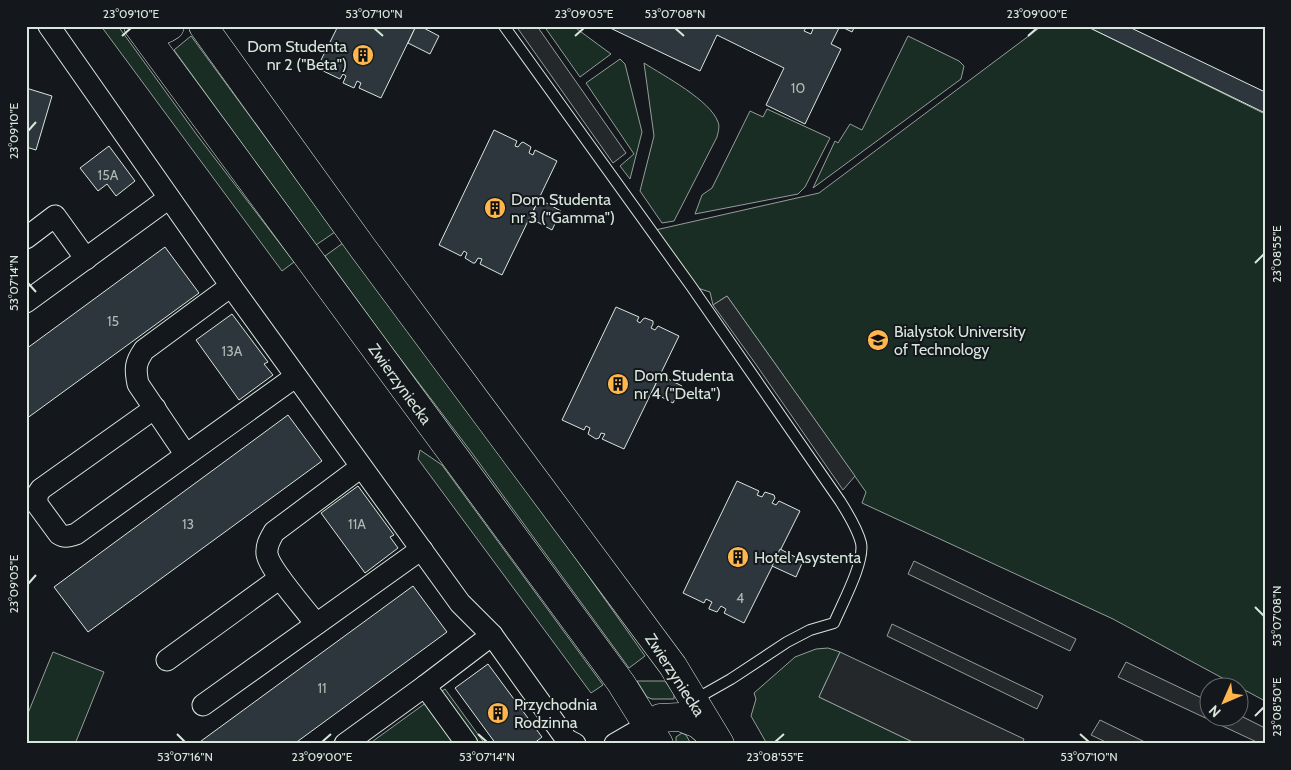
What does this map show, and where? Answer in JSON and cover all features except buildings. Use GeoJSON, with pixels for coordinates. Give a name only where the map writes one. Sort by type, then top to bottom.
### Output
{"type":"FeatureCollection","features":[{"type":"Feature","properties":{"kind":"main road"},"geometry":{"type":"LineString","coordinates":[[139,26],[154,32],[170,26]]}},
{"type":"Feature","properties":{"kind":"main road","name":"Zwierzyniecka"},"geometry":{"type":"LineString","coordinates":[[139,26],[621,683],[653,734]]}},
{"type":"Feature","properties":{"kind":"main road","name":"Zwierzyniecka"},"geometry":{"type":"LineString","coordinates":[[202,26],[358,241],[672,666],[719,743]]}},
{"type":"Feature","properties":{"kind":"main road"},"geometry":{"type":"LineString","coordinates":[[653,734],[660,718],[680,717],[698,724],[719,743]]}},
{"type":"Feature","properties":{"kind":"street"},"geometry":{"type":"LineString","coordinates":[[49,26],[231,286],[460,603],[492,635],[568,740],[575,744]]}},
{"type":"Feature","properties":{"kind":"street"},"geometry":{"type":"LineString","coordinates":[[26,302],[169,198]]}},
{"type":"Feature","properties":{"kind":"street"},"geometry":{"type":"LineString","coordinates":[[26,238],[54,216],[86,258]]}},
{"type":"Feature","properties":{"kind":"street"},"geometry":{"type":"LineString","coordinates":[[186,455],[138,384],[137,360],[144,350],[231,286]]}},
{"type":"Feature","properties":{"kind":"street"},"geometry":{"type":"LineString","coordinates":[[155,408],[41,489],[37,495],[37,504],[59,534],[69,536],[76,534],[296,377]]}},
{"type":"Feature","properties":{"kind":"street"},"geometry":{"type":"LineString","coordinates":[[316,624],[272,568],[267,555],[268,544],[274,532],[361,466]]}},
{"type":"Feature","properties":{"kind":"street"},"geometry":{"type":"LineString","coordinates":[[203,705],[422,550]]}},
{"type":"Feature","properties":{"kind":"street"},"geometry":{"type":"LineString","coordinates":[[167,660],[280,578]]}},
{"type":"Feature","properties":{"kind":"street"},"geometry":{"type":"LineString","coordinates":[[345,744],[492,635]]}},
{"type":"Feature","properties":{"kind":"street"},"geometry":{"type":"LineString","coordinates":[[425,686],[467,744]]}},
{"type":"Feature","properties":{"kind":"street"},"geometry":{"type":"LineString","coordinates":[[615,744],[653,734]]}},
{"type":"Feature","properties":{"kind":"lane"},"geometry":{"type":"LineString","coordinates":[[504,26],[691,286],[840,502],[861,544],[860,563],[834,623],[810,630],[787,642],[731,679],[693,700]]}},
{"type":"Feature","properties":{"kind":"green space"},"geometry":{"type":"Polygon","coordinates":[[[101,26],[118,26],[197,135],[294,262],[282,271],[101,26]]]}},
{"type":"Feature","properties":{"kind":"green space"},"geometry":{"type":"Polygon","coordinates":[[[544,26],[573,26],[611,54],[580,77],[544,26]]]}},
{"type":"Feature","properties":{"kind":"green space"},"geometry":{"type":"Polygon","coordinates":[[[1042,26],[1086,26],[1265,114],[1265,701],[1248,692],[1248,678],[1222,678],[1113,619],[862,503],[866,492],[727,296],[713,305],[710,292],[691,286],[651,231],[819,193],[1042,26]]]}},
{"type":"Feature","properties":{"kind":"green space"},"geometry":{"type":"Polygon","coordinates":[[[191,36],[335,232],[316,245],[174,50],[191,36]]]}},
{"type":"Feature","properties":{"kind":"green space"},"geometry":{"type":"Polygon","coordinates":[[[908,36],[959,61],[964,66],[961,79],[813,188],[835,141],[838,143],[850,124],[862,130],[908,36]]]}},
{"type":"Feature","properties":{"kind":"green space"},"geometry":{"type":"Polygon","coordinates":[[[620,59],[625,64],[642,132],[630,179],[620,166],[634,154],[586,83],[620,59]]]}},
{"type":"Feature","properties":{"kind":"green space"},"geometry":{"type":"Polygon","coordinates":[[[644,63],[706,105],[719,126],[717,137],[674,221],[662,223],[640,191],[654,136],[644,63]]]}},
{"type":"Feature","properties":{"kind":"green space"},"geometry":{"type":"Polygon","coordinates":[[[767,109],[830,138],[805,187],[798,194],[695,214],[702,195],[712,188],[750,111],[763,117],[767,109]]]}},
{"type":"Feature","properties":{"kind":"green space"},"geometry":{"type":"Polygon","coordinates":[[[343,243],[546,516],[645,656],[629,668],[325,256],[343,243]]]}},
{"type":"Feature","properties":{"kind":"green space"},"geometry":{"type":"Polygon","coordinates":[[[420,450],[442,465],[603,685],[591,693],[418,459],[420,450]]]}},
{"type":"Feature","properties":{"kind":"green space"},"geometry":{"type":"Polygon","coordinates":[[[828,648],[840,652],[819,697],[917,744],[767,744],[751,716],[756,699],[754,693],[795,657],[816,649],[828,648]]]}},
{"type":"Feature","properties":{"kind":"green space"},"geometry":{"type":"Polygon","coordinates":[[[53,652],[104,672],[75,744],[29,744],[26,742],[26,718],[53,652]]]}},
{"type":"Feature","properties":{"kind":"green space"},"geometry":{"type":"Polygon","coordinates":[[[637,681],[665,681],[674,694],[674,699],[652,699],[647,697],[637,681]]]}},
{"type":"Feature","properties":{"kind":"green space"},"geometry":{"type":"Polygon","coordinates":[[[445,689],[485,744],[369,744],[445,689]]]}},
{"type":"Feature","properties":{"kind":"green space"},"geometry":{"type":"Polygon","coordinates":[[[682,733],[686,735],[691,744],[676,744],[676,737],[682,733]]]}},
{"type":"Feature","properties":{"kind":"shaded area"},"geometry":{"type":"Polygon","coordinates":[[[516,26],[537,26],[626,153],[613,163],[516,26]]]}},
{"type":"Feature","properties":{"kind":"shaded area"},"geometry":{"type":"Polygon","coordinates":[[[727,296],[855,476],[843,490],[713,305],[727,296]]]}},
{"type":"Feature","properties":{"kind":"shaded area"},"geometry":{"type":"Polygon","coordinates":[[[914,561],[1076,639],[1070,651],[908,574],[914,561]]]}},
{"type":"Feature","properties":{"kind":"shaded area"},"geometry":{"type":"Polygon","coordinates":[[[892,624],[1043,696],[1037,709],[887,636],[892,624]]]}},
{"type":"Feature","properties":{"kind":"shaded area"},"geometry":{"type":"Polygon","coordinates":[[[840,652],[1024,739],[1022,744],[917,744],[819,697],[840,652]]]}},
{"type":"Feature","properties":{"kind":"shaded area"},"geometry":{"type":"Polygon","coordinates":[[[1126,662],[1198,696],[1198,714],[1118,677],[1126,662]]]}},
{"type":"Feature","properties":{"kind":"shaded area"},"geometry":{"type":"Polygon","coordinates":[[[1100,720],[1149,744],[1110,744],[1091,735],[1100,720]]]}},
{"type":"Feature","properties":{"kind":"shaded area"},"geometry":{"type":"Polygon","coordinates":[[[1248,720],[1265,728],[1265,744],[1261,744],[1227,728],[1248,728],[1248,720]]]}},
{"type":"Feature","properties":{"kind":"place","name":"Dom Studenta nr 2 (\"Beta\")"},"geometry":{"type":"Point","coordinates":[363,55]}},
{"type":"Feature","properties":{"kind":"place","name":"Dom Studenta nr 3 (\"Gamma\")"},"geometry":{"type":"Point","coordinates":[495,208]}},
{"type":"Feature","properties":{"kind":"place","name":"Bialystok University of Technology"},"geometry":{"type":"Point","coordinates":[878,340]}},
{"type":"Feature","properties":{"kind":"place","name":"Dom Studenta nr 4 (\"Delta\")"},"geometry":{"type":"Point","coordinates":[618,384]}},
{"type":"Feature","properties":{"kind":"place","name":"Hotel Asystenta"},"geometry":{"type":"Point","coordinates":[738,557]}},
{"type":"Feature","properties":{"kind":"place","name":"Przychodnia Rodzinna"},"geometry":{"type":"Point","coordinates":[498,713]}}]}
